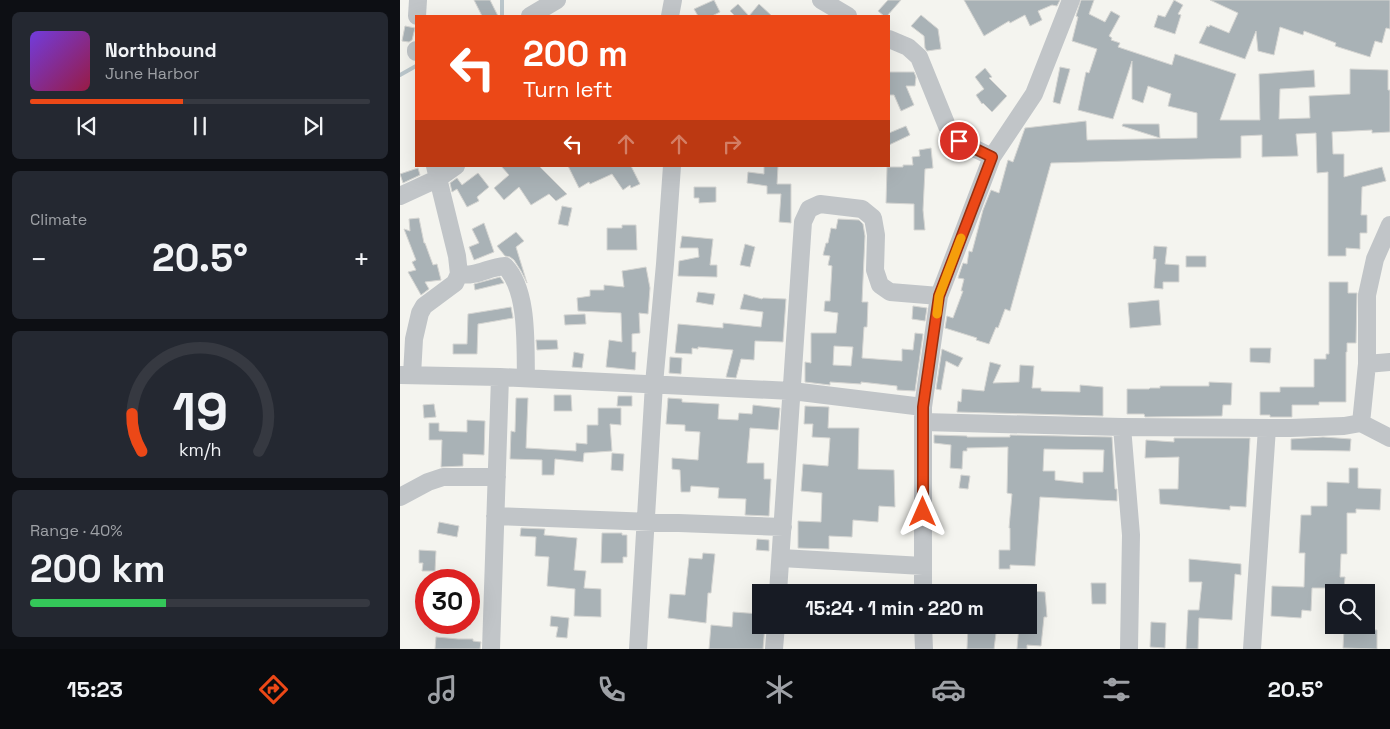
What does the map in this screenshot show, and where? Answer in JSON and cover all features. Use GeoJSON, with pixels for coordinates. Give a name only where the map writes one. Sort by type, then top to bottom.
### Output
{"type":"FeatureCollection","features":[{"type":"Feature","properties":{"kind":"street"},"geometry":{"type":"LineString","coordinates":[[417,15],[418,0]]}},
{"type":"Feature","properties":{"kind":"street"},"geometry":{"type":"LineString","coordinates":[[532,15],[557,0]]}},
{"type":"Feature","properties":{"kind":"street"},"geometry":{"type":"LineString","coordinates":[[670,15],[672,0]]}},
{"type":"Feature","properties":{"kind":"street"},"geometry":{"type":"LineString","coordinates":[[821,0],[846,15]]}},
{"type":"Feature","properties":{"kind":"street"},"geometry":{"type":"LineString","coordinates":[[923,584],[923,414],[939,296],[992,157],[1034,94],[1071,0]]}},
{"type":"Feature","properties":{"kind":"street"},"geometry":{"type":"LineString","coordinates":[[890,39],[908,47],[919,58],[947,126],[959,141],[992,157]]}},
{"type":"Feature","properties":{"kind":"street"},"geometry":{"type":"LineString","coordinates":[[400,196],[437,172],[453,167]]}},
{"type":"Feature","properties":{"kind":"street"},"geometry":{"type":"LineString","coordinates":[[638,649],[654,384],[672,167]]}},
{"type":"Feature","properties":{"kind":"street"},"geometry":{"type":"LineString","coordinates":[[437,172],[457,256],[459,274],[456,283],[424,306],[420,313],[406,375],[526,378],[792,391],[923,414],[1122,427],[1267,428],[1344,426],[1361,423],[1390,438]]}},
{"type":"Feature","properties":{"kind":"street"},"geometry":{"type":"LineString","coordinates":[[779,584],[803,222],[809,209],[820,204],[862,210],[874,218],[876,235],[875,270],[880,286],[890,292],[939,296]]}},
{"type":"Feature","properties":{"kind":"street"},"geometry":{"type":"LineString","coordinates":[[1361,423],[1367,364],[1367,295],[1374,259],[1390,226]]}},
{"type":"Feature","properties":{"kind":"street"},"geometry":{"type":"LineString","coordinates":[[459,274],[476,274],[498,266],[505,266],[510,272],[521,302],[526,378]]}},
{"type":"Feature","properties":{"kind":"street"},"geometry":{"type":"LineString","coordinates":[[1367,364],[1390,362]]}},
{"type":"Feature","properties":{"kind":"street"},"geometry":{"type":"LineString","coordinates":[[491,649],[500,377]]}},
{"type":"Feature","properties":{"kind":"street"},"geometry":{"type":"LineString","coordinates":[[1122,427],[1131,535],[1129,649]]}},
{"type":"Feature","properties":{"kind":"street"},"geometry":{"type":"LineString","coordinates":[[1252,649],[1267,428]]}},
{"type":"Feature","properties":{"kind":"street"},"geometry":{"type":"LineString","coordinates":[[400,497],[428,482],[443,477],[497,477]]}},
{"type":"Feature","properties":{"kind":"street"},"geometry":{"type":"LineString","coordinates":[[495,516],[783,527]]}},
{"type":"Feature","properties":{"kind":"street"},"geometry":{"type":"LineString","coordinates":[[781,558],[923,566]]}},
{"type":"Feature","properties":{"kind":"street"},"geometry":{"type":"LineString","coordinates":[[774,649],[775,634]]}},
{"type":"Feature","properties":{"kind":"street"},"geometry":{"type":"LineString","coordinates":[[923,634],[924,649]]}},
{"type":"Feature","properties":{"kind":"building"},"geometry":{"type":"Polygon","coordinates":[[[474,0],[490,0],[498,15],[482,15],[474,0]]]}},
{"type":"Feature","properties":{"kind":"building"},"geometry":{"type":"Polygon","coordinates":[[[714,0],[720,12],[714,15],[697,15],[694,9],[714,0]]]}},
{"type":"Feature","properties":{"kind":"building"},"geometry":{"type":"Polygon","coordinates":[[[888,0],[901,0],[888,15],[883,15],[878,11],[888,0]]]}},
{"type":"Feature","properties":{"kind":"building"},"geometry":{"type":"Polygon","coordinates":[[[964,0],[1060,0],[1057,6],[1052,5],[1038,11],[1042,20],[1030,26],[1025,15],[1010,23],[1009,21],[984,36],[964,0]]]}},
{"type":"Feature","properties":{"kind":"building"},"geometry":{"type":"Polygon","coordinates":[[[1081,0],[1094,0],[1089,14],[1105,22],[1111,11],[1120,16],[1109,36],[1112,38],[1111,40],[1120,43],[1118,47],[1172,65],[1175,54],[1236,74],[1220,120],[1260,120],[1259,74],[1314,70],[1315,87],[1280,89],[1279,119],[1310,118],[1309,96],[1350,94],[1350,69],[1388,70],[1390,132],[1372,133],[1372,130],[1332,132],[1333,154],[1344,154],[1344,177],[1382,167],[1386,181],[1362,187],[1361,215],[1367,215],[1367,233],[1360,233],[1360,249],[1346,248],[1346,256],[1328,256],[1328,172],[1317,173],[1316,133],[1296,134],[1298,156],[1262,157],[1262,135],[1241,136],[1241,158],[1051,163],[1010,311],[1005,309],[998,328],[996,327],[989,344],[976,340],[977,338],[945,328],[947,316],[953,318],[963,291],[961,291],[964,279],[958,278],[963,263],[967,264],[969,251],[972,252],[983,210],[991,190],[999,193],[1008,160],[1013,162],[1025,128],[1086,121],[1087,140],[1197,138],[1197,113],[1168,106],[1171,94],[1148,86],[1143,103],[1132,99],[1132,61],[1113,119],[1078,110],[1086,72],[1089,73],[1097,49],[1072,41],[1081,0]]]}},
{"type":"Feature","properties":{"kind":"building"},"geometry":{"type":"Polygon","coordinates":[[[1174,0],[1183,5],[1178,14],[1181,15],[1175,34],[1154,27],[1158,15],[1165,17],[1174,0]]]}},
{"type":"Feature","properties":{"kind":"building"},"geometry":{"type":"Polygon","coordinates":[[[1210,0],[1390,0],[1390,29],[1386,28],[1382,43],[1375,41],[1370,57],[1335,46],[1336,43],[1304,31],[1303,35],[1280,27],[1274,55],[1258,51],[1256,31],[1245,59],[1199,43],[1207,26],[1209,27],[1210,25],[1229,33],[1238,13],[1210,0]]]}},
{"type":"Feature","properties":{"kind":"building"},"geometry":{"type":"Polygon","coordinates":[[[738,4],[748,15],[734,15],[730,11],[738,4]]]}},
{"type":"Feature","properties":{"kind":"building"},"geometry":{"type":"Polygon","coordinates":[[[759,4],[771,15],[750,15],[759,4]]]}},
{"type":"Feature","properties":{"kind":"building"},"geometry":{"type":"Polygon","coordinates":[[[921,15],[938,29],[941,49],[927,51],[924,36],[911,26],[921,15]]]}},
{"type":"Feature","properties":{"kind":"building"},"geometry":{"type":"Polygon","coordinates":[[[405,26],[415,28],[412,40],[409,42],[402,41],[405,26]]]}},
{"type":"Feature","properties":{"kind":"building"},"geometry":{"type":"Polygon","coordinates":[[[1060,67],[1070,69],[1060,104],[1053,102],[1060,67]]]}},
{"type":"Feature","properties":{"kind":"building"},"geometry":{"type":"Polygon","coordinates":[[[985,68],[992,77],[989,78],[1007,96],[992,112],[982,104],[976,95],[984,89],[975,77],[985,68]]]}},
{"type":"Feature","properties":{"kind":"building"},"geometry":{"type":"Polygon","coordinates":[[[890,72],[914,72],[916,77],[915,86],[906,86],[914,105],[901,111],[894,95],[890,95],[890,72]]]}},
{"type":"Feature","properties":{"kind":"building"},"geometry":{"type":"Polygon","coordinates":[[[1123,124],[1159,124],[1160,138],[1122,126],[1123,124]]]}},
{"type":"Feature","properties":{"kind":"building"},"geometry":{"type":"Polygon","coordinates":[[[906,126],[910,135],[890,145],[890,133],[906,126]]]}},
{"type":"Feature","properties":{"kind":"building"},"geometry":{"type":"Polygon","coordinates":[[[931,148],[933,168],[925,169],[923,210],[925,230],[914,230],[914,204],[886,203],[887,167],[913,165],[912,157],[920,156],[919,150],[931,148]]]}},
{"type":"Feature","properties":{"kind":"building"},"geometry":{"type":"Polygon","coordinates":[[[502,167],[540,167],[567,194],[556,201],[549,194],[531,205],[519,187],[504,200],[494,188],[509,175],[502,167]]]}},
{"type":"Feature","properties":{"kind":"building"},"geometry":{"type":"Polygon","coordinates":[[[568,167],[632,167],[640,184],[631,188],[630,185],[623,190],[612,174],[590,184],[589,182],[579,188],[568,167]]]}},
{"type":"Feature","properties":{"kind":"building"},"geometry":{"type":"Polygon","coordinates":[[[764,167],[778,167],[777,184],[791,184],[791,223],[779,222],[781,194],[767,194],[767,186],[747,183],[748,172],[764,174],[764,167]]]}},
{"type":"Feature","properties":{"kind":"building"},"geometry":{"type":"Polygon","coordinates":[[[418,168],[420,175],[403,183],[400,174],[418,168]]]}},
{"type":"Feature","properties":{"kind":"building"},"geometry":{"type":"Polygon","coordinates":[[[478,173],[489,187],[477,197],[479,201],[467,207],[457,189],[452,192],[450,183],[457,178],[462,185],[478,173]]]}},
{"type":"Feature","properties":{"kind":"building"},"geometry":{"type":"Polygon","coordinates":[[[694,187],[716,187],[716,202],[699,203],[699,198],[694,198],[694,187]]]}},
{"type":"Feature","properties":{"kind":"building"},"geometry":{"type":"Polygon","coordinates":[[[562,206],[572,208],[568,226],[558,224],[562,206]]]}},
{"type":"Feature","properties":{"kind":"building"},"geometry":{"type":"Polygon","coordinates":[[[419,218],[424,243],[433,265],[437,264],[441,280],[425,282],[429,289],[421,295],[408,272],[416,270],[412,262],[416,260],[404,229],[410,231],[409,219],[419,218]]]}},
{"type":"Feature","properties":{"kind":"building"},"geometry":{"type":"Polygon","coordinates":[[[838,219],[859,220],[863,224],[865,236],[862,302],[868,302],[867,327],[864,327],[862,358],[902,361],[902,349],[913,350],[915,333],[923,334],[915,391],[897,390],[897,386],[861,382],[861,384],[830,382],[830,385],[805,382],[805,362],[811,363],[811,333],[836,333],[838,313],[824,311],[825,301],[830,301],[832,266],[828,265],[830,256],[823,255],[831,228],[836,229],[838,219]],[[834,346],[833,365],[851,366],[853,347],[834,346]]]}},
{"type":"Feature","properties":{"kind":"building"},"geometry":{"type":"Polygon","coordinates":[[[484,223],[494,252],[474,260],[469,247],[479,243],[472,229],[484,223]]]}},
{"type":"Feature","properties":{"kind":"building"},"geometry":{"type":"Polygon","coordinates":[[[622,225],[636,225],[637,250],[607,250],[607,228],[622,228],[622,225]]]}},
{"type":"Feature","properties":{"kind":"building"},"geometry":{"type":"Polygon","coordinates":[[[516,232],[524,241],[516,247],[527,283],[514,260],[505,256],[497,246],[516,232]]]}},
{"type":"Feature","properties":{"kind":"building"},"geometry":{"type":"Polygon","coordinates":[[[682,236],[713,239],[710,265],[717,265],[717,277],[678,276],[679,261],[699,257],[698,248],[680,248],[682,236]]]}},
{"type":"Feature","properties":{"kind":"building"},"geometry":{"type":"Polygon","coordinates":[[[745,244],[755,247],[750,267],[740,265],[745,244]]]}},
{"type":"Feature","properties":{"kind":"building"},"geometry":{"type":"Polygon","coordinates":[[[1154,246],[1167,247],[1165,264],[1179,265],[1179,282],[1163,282],[1163,289],[1154,288],[1156,259],[1153,259],[1154,246]]]}},
{"type":"Feature","properties":{"kind":"building"},"geometry":{"type":"Polygon","coordinates":[[[1186,256],[1206,256],[1206,267],[1186,267],[1186,256]]]}},
{"type":"Feature","properties":{"kind":"building"},"geometry":{"type":"Polygon","coordinates":[[[646,267],[650,288],[648,314],[639,313],[640,333],[632,334],[632,352],[636,352],[635,370],[606,367],[609,340],[622,342],[621,313],[578,311],[577,298],[590,296],[590,290],[604,290],[604,285],[624,287],[622,271],[646,267]]]}},
{"type":"Feature","properties":{"kind":"building"},"geometry":{"type":"Polygon","coordinates":[[[500,277],[504,283],[475,290],[474,284],[500,277]]]}},
{"type":"Feature","properties":{"kind":"building"},"geometry":{"type":"Polygon","coordinates":[[[1329,282],[1348,282],[1348,293],[1357,293],[1356,343],[1347,343],[1346,352],[1346,402],[1292,405],[1292,417],[1260,415],[1260,392],[1280,392],[1280,387],[1314,387],[1314,359],[1326,359],[1326,354],[1329,354],[1329,282]]]}},
{"type":"Feature","properties":{"kind":"building"},"geometry":{"type":"Polygon","coordinates":[[[698,292],[715,294],[713,305],[696,302],[698,292]]]}},
{"type":"Feature","properties":{"kind":"building"},"geometry":{"type":"Polygon","coordinates":[[[744,294],[762,299],[786,299],[783,342],[755,341],[754,360],[741,359],[736,378],[726,377],[733,350],[698,347],[698,349],[692,348],[692,354],[675,353],[678,324],[723,328],[723,323],[761,327],[763,312],[740,309],[744,294]]]}},
{"type":"Feature","properties":{"kind":"building"},"geometry":{"type":"Polygon","coordinates":[[[1159,300],[1161,325],[1130,328],[1128,303],[1159,300]]]}},
{"type":"Feature","properties":{"kind":"building"},"geometry":{"type":"Polygon","coordinates":[[[913,306],[927,308],[925,321],[912,319],[913,306]]]}},
{"type":"Feature","properties":{"kind":"building"},"geometry":{"type":"Polygon","coordinates":[[[511,307],[513,318],[478,324],[477,354],[453,354],[453,344],[467,344],[468,314],[511,307]]]}},
{"type":"Feature","properties":{"kind":"building"},"geometry":{"type":"Polygon","coordinates":[[[585,314],[586,324],[565,325],[564,315],[585,314]]]}},
{"type":"Feature","properties":{"kind":"building"},"geometry":{"type":"Polygon","coordinates":[[[536,340],[557,340],[558,349],[537,350],[536,340]]]}},
{"type":"Feature","properties":{"kind":"building"},"geometry":{"type":"Polygon","coordinates":[[[1250,348],[1271,348],[1270,363],[1250,362],[1250,348]]]}},
{"type":"Feature","properties":{"kind":"building"},"geometry":{"type":"Polygon","coordinates":[[[942,349],[963,358],[958,367],[946,361],[941,390],[936,389],[942,349]]]}},
{"type":"Feature","properties":{"kind":"building"},"geometry":{"type":"Polygon","coordinates":[[[574,352],[584,354],[582,368],[572,367],[574,352]]]}},
{"type":"Feature","properties":{"kind":"building"},"geometry":{"type":"Polygon","coordinates":[[[670,357],[682,358],[681,374],[669,373],[670,357]]]}},
{"type":"Feature","properties":{"kind":"building"},"geometry":{"type":"Polygon","coordinates":[[[990,362],[1001,365],[993,383],[1019,382],[1020,365],[1034,366],[1032,388],[1041,388],[1041,391],[1080,392],[1080,385],[1103,387],[1103,416],[957,412],[958,401],[961,402],[962,389],[984,391],[990,362]]]}},
{"type":"Feature","properties":{"kind":"building"},"geometry":{"type":"Polygon","coordinates":[[[1209,382],[1232,383],[1231,405],[1223,405],[1222,416],[1145,417],[1144,414],[1127,414],[1127,389],[1160,388],[1160,386],[1209,386],[1209,382]]]}},
{"type":"Feature","properties":{"kind":"building"},"geometry":{"type":"Polygon","coordinates":[[[554,395],[571,395],[572,411],[554,411],[554,395]]]}},
{"type":"Feature","properties":{"kind":"building"},"geometry":{"type":"Polygon","coordinates":[[[618,396],[632,396],[632,406],[617,406],[618,396]]]}},
{"type":"Feature","properties":{"kind":"building"},"geometry":{"type":"Polygon","coordinates":[[[516,398],[528,398],[526,448],[576,451],[576,443],[587,444],[587,425],[598,425],[598,408],[621,408],[621,425],[610,424],[612,451],[584,453],[583,462],[555,459],[554,475],[542,475],[542,460],[510,459],[511,431],[515,432],[516,398]]]}},
{"type":"Feature","properties":{"kind":"building"},"geometry":{"type":"Polygon","coordinates":[[[668,398],[682,399],[682,402],[719,404],[718,419],[738,420],[739,413],[752,414],[753,405],[780,408],[778,430],[750,428],[747,463],[764,463],[764,479],[771,479],[769,516],[745,515],[746,499],[718,498],[719,488],[691,486],[690,492],[681,492],[680,470],[672,469],[672,458],[698,460],[700,432],[685,431],[685,425],[666,424],[668,398]]]}},
{"type":"Feature","properties":{"kind":"building"},"geometry":{"type":"Polygon","coordinates":[[[434,404],[436,417],[424,418],[423,405],[434,404]]]}},
{"type":"Feature","properties":{"kind":"building"},"geometry":{"type":"Polygon","coordinates":[[[805,406],[829,407],[828,428],[859,428],[858,469],[894,470],[895,507],[879,506],[878,522],[853,520],[852,537],[829,536],[829,549],[798,548],[798,521],[821,522],[822,493],[801,491],[803,464],[828,466],[830,438],[812,437],[813,424],[804,424],[805,406]]]}},
{"type":"Feature","properties":{"kind":"building"},"geometry":{"type":"Polygon","coordinates":[[[467,420],[485,421],[484,455],[463,454],[463,466],[441,467],[442,440],[429,440],[429,423],[439,423],[439,431],[467,432],[467,420]]]}},
{"type":"Feature","properties":{"kind":"building"},"geometry":{"type":"Polygon","coordinates":[[[934,435],[967,437],[1010,437],[1010,435],[1112,437],[1117,501],[1040,497],[1035,566],[1010,565],[1010,569],[999,569],[999,550],[1010,550],[1009,528],[1012,494],[1007,493],[1008,447],[967,448],[967,451],[963,451],[962,469],[950,468],[951,445],[934,443],[934,435]],[[1044,449],[1043,471],[1055,471],[1055,480],[1083,483],[1083,472],[1103,472],[1104,450],[1044,449]]]}},
{"type":"Feature","properties":{"kind":"building"},"geometry":{"type":"Polygon","coordinates":[[[1323,437],[1351,439],[1350,451],[1291,450],[1291,439],[1323,437]]]}},
{"type":"Feature","properties":{"kind":"building"},"geometry":{"type":"Polygon","coordinates":[[[1174,438],[1250,438],[1246,507],[1230,506],[1230,510],[1160,504],[1159,489],[1178,489],[1179,457],[1145,458],[1146,440],[1174,442],[1174,438]]]}},
{"type":"Feature","properties":{"kind":"building"},"geometry":{"type":"Polygon","coordinates":[[[612,453],[624,454],[623,471],[611,470],[612,453]]]}},
{"type":"Feature","properties":{"kind":"building"},"geometry":{"type":"Polygon","coordinates":[[[1349,468],[1358,468],[1358,488],[1381,489],[1380,510],[1356,509],[1356,513],[1347,513],[1347,554],[1341,554],[1340,577],[1345,577],[1344,584],[1325,584],[1325,588],[1312,588],[1311,611],[1302,610],[1301,618],[1271,616],[1272,586],[1304,587],[1305,553],[1299,553],[1301,515],[1311,515],[1311,506],[1327,506],[1327,482],[1349,483],[1349,468]]]}},
{"type":"Feature","properties":{"kind":"building"},"geometry":{"type":"Polygon","coordinates":[[[961,475],[970,476],[968,489],[959,488],[961,475]]]}},
{"type":"Feature","properties":{"kind":"building"},"geometry":{"type":"Polygon","coordinates":[[[439,522],[459,526],[457,537],[437,533],[439,522]]]}},
{"type":"Feature","properties":{"kind":"building"},"geometry":{"type":"Polygon","coordinates":[[[521,528],[545,529],[544,535],[577,538],[574,570],[586,571],[584,588],[601,589],[601,617],[574,616],[575,589],[547,586],[549,557],[535,556],[536,537],[520,536],[521,528]]]}},
{"type":"Feature","properties":{"kind":"building"},"geometry":{"type":"Polygon","coordinates":[[[602,533],[622,533],[622,535],[627,535],[627,557],[623,557],[623,563],[601,563],[602,533]]]}},
{"type":"Feature","properties":{"kind":"building"},"geometry":{"type":"Polygon","coordinates":[[[757,539],[769,540],[769,551],[756,550],[757,539]]]}},
{"type":"Feature","properties":{"kind":"building"},"geometry":{"type":"Polygon","coordinates":[[[419,550],[436,551],[435,569],[422,569],[423,563],[419,563],[419,550]]]}},
{"type":"Feature","properties":{"kind":"building"},"geometry":{"type":"Polygon","coordinates":[[[703,553],[715,554],[711,593],[708,593],[706,623],[668,618],[670,594],[685,595],[689,558],[702,559],[703,553]]]}},
{"type":"Feature","properties":{"kind":"building"},"geometry":{"type":"Polygon","coordinates":[[[1189,559],[1241,564],[1241,575],[1235,574],[1232,620],[1199,618],[1198,649],[1186,649],[1188,610],[1199,610],[1202,582],[1189,582],[1189,559]]]}},
{"type":"Feature","properties":{"kind":"building"},"geometry":{"type":"Polygon","coordinates":[[[1091,583],[1106,583],[1106,604],[1092,604],[1091,583]]]}},
{"type":"Feature","properties":{"kind":"building"},"geometry":{"type":"Polygon","coordinates":[[[1037,592],[1045,592],[1047,617],[1044,617],[1041,646],[1027,645],[1027,649],[1017,649],[1018,634],[1037,634],[1037,592]]]}},
{"type":"Feature","properties":{"kind":"building"},"geometry":{"type":"Polygon","coordinates":[[[733,612],[752,613],[752,634],[764,634],[763,649],[709,649],[711,625],[732,627],[733,612]]]}},
{"type":"Feature","properties":{"kind":"building"},"geometry":{"type":"Polygon","coordinates":[[[551,616],[569,618],[567,638],[556,637],[558,627],[550,626],[551,616]]]}},
{"type":"Feature","properties":{"kind":"building"},"geometry":{"type":"Polygon","coordinates":[[[1151,622],[1166,623],[1165,648],[1150,647],[1151,622]]]}},
{"type":"Feature","properties":{"kind":"building"},"geometry":{"type":"Polygon","coordinates":[[[1375,630],[1377,630],[1377,649],[1343,648],[1344,634],[1375,634],[1375,630]]]}},
{"type":"Feature","properties":{"kind":"building"},"geometry":{"type":"Polygon","coordinates":[[[968,634],[996,634],[994,649],[967,649],[968,634]]]}},
{"type":"Feature","properties":{"kind":"building"},"geometry":{"type":"Polygon","coordinates":[[[436,637],[473,639],[473,641],[481,642],[480,649],[435,649],[436,637]]]}},
{"type":"Feature","properties":{"kind":"waterway"},"geometry":{"type":"LineString","coordinates":[[502,0],[502,15]]}},
{"type":"Feature","properties":{"kind":"waterway"},"geometry":{"type":"LineString","coordinates":[[400,75],[415,67]]}},
{"type":"Feature","properties":{"kind":"slow traffic"},"geometry":{"type":"LineString","coordinates":[[937,314],[939,296],[961,238]]}},
{"type":"Feature","properties":{"kind":"route"},"geometry":{"type":"LineString","coordinates":[[923,512],[923,407],[939,296],[992,157],[959,141]]}}]}
